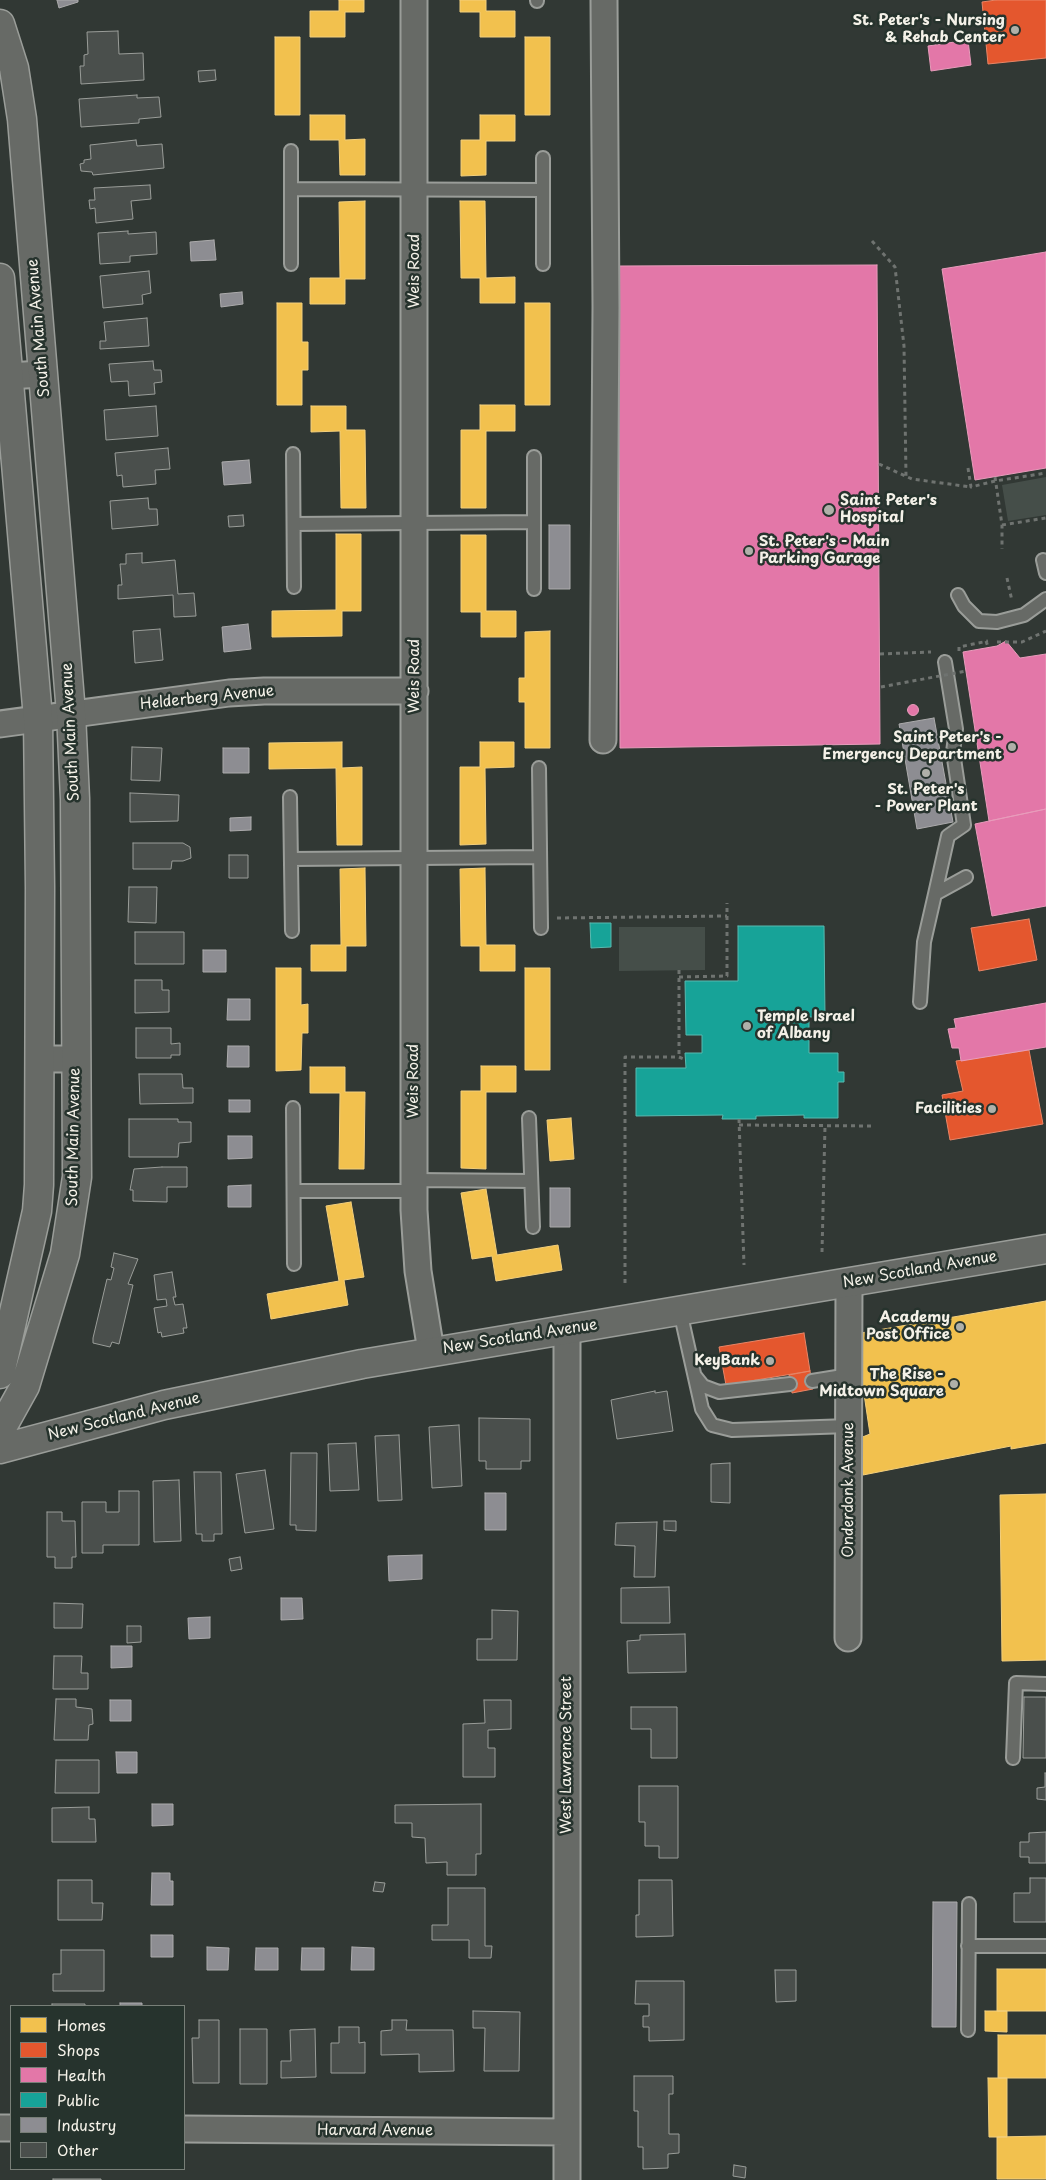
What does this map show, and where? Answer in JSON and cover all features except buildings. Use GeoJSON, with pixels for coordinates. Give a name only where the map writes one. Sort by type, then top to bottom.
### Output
{"type":"FeatureCollection","features":[{"type":"Feature","properties":{"kind":"street","name":"Weis Road"},"geometry":{"type":"LineString","coordinates":[[414,0],[414,1186],[418,1271],[431,1351]]}},
{"type":"Feature","properties":{"kind":"street"},"geometry":{"type":"LineString","coordinates":[[603,740],[606,307],[604,0]]}},
{"type":"Feature","properties":{"kind":"street","name":"South Main Avenue"},"geometry":{"type":"LineString","coordinates":[[0,24],[8,79],[22,119],[72,713],[75,809],[77,1177],[71,1230],[25,1386],[0,1431]]}},
{"type":"Feature","properties":{"kind":"street"},"geometry":{"type":"LineString","coordinates":[[0,278],[38,718],[40,802],[40,1059],[37,1211],[0,1374]]}},
{"type":"Feature","properties":{"kind":"street"},"geometry":{"type":"LineString","coordinates":[[8,376],[42,374]]}},
{"type":"Feature","properties":{"kind":"street","name":"Helderberg Avenue"},"geometry":{"type":"LineString","coordinates":[[0,724],[72,713],[246,692],[415,691]]}},
{"type":"Feature","properties":{"kind":"street"},"geometry":{"type":"LineString","coordinates":[[40,1059],[76,1059]]}},
{"type":"Feature","properties":{"kind":"street","name":"New Scotland Avenue"},"geometry":{"type":"LineString","coordinates":[[0,1449],[164,1405],[431,1351],[1046,1249]]}},
{"type":"Feature","properties":{"kind":"street","name":"Onderdonk Avenue"},"geometry":{"type":"LineString","coordinates":[[848,1638],[849,1282]]}},
{"type":"Feature","properties":{"kind":"street","name":"West Lawrence Street"},"geometry":{"type":"LineString","coordinates":[[566,2180],[568,1329]]}},
{"type":"Feature","properties":{"kind":"street","name":"Harvard Avenue"},"geometry":{"type":"LineString","coordinates":[[185,2129],[566,2132]]}},
{"type":"Feature","properties":{"kind":"lane"},"geometry":{"type":"LineString","coordinates":[[291,151],[291,264]]}},
{"type":"Feature","properties":{"kind":"lane"},"geometry":{"type":"LineString","coordinates":[[543,158],[543,264]]}},
{"type":"Feature","properties":{"kind":"lane"},"geometry":{"type":"LineString","coordinates":[[291,190],[543,190]]}},
{"type":"Feature","properties":{"kind":"lane"},"geometry":{"type":"LineString","coordinates":[[293,454],[294,587]]}},
{"type":"Feature","properties":{"kind":"lane"},"geometry":{"type":"LineString","coordinates":[[534,457],[534,590]]}},
{"type":"Feature","properties":{"kind":"lane"},"geometry":{"type":"LineString","coordinates":[[294,524],[534,522]]}},
{"type":"Feature","properties":{"kind":"lane"},"geometry":{"type":"LineString","coordinates":[[1044,560],[1046,573]]}},
{"type":"Feature","properties":{"kind":"lane"},"geometry":{"type":"LineString","coordinates":[[958,596],[964,606],[979,621],[997,622],[1024,615],[1046,599]]}},
{"type":"Feature","properties":{"kind":"lane"},"geometry":{"type":"LineString","coordinates":[[920,1002],[924,942],[948,836],[964,825],[953,752],[956,729],[945,662]]}},
{"type":"Feature","properties":{"kind":"lane"},"geometry":{"type":"LineString","coordinates":[[539,768],[540,923]]}},
{"type":"Feature","properties":{"kind":"lane"},"geometry":{"type":"LineString","coordinates":[[290,796],[292,931]]}},
{"type":"Feature","properties":{"kind":"lane"},"geometry":{"type":"LineString","coordinates":[[291,859],[540,857]]}},
{"type":"Feature","properties":{"kind":"lane"},"geometry":{"type":"LineString","coordinates":[[935,894],[966,877]]}},
{"type":"Feature","properties":{"kind":"lane"},"geometry":{"type":"LineString","coordinates":[[293,1108],[294,1264]]}},
{"type":"Feature","properties":{"kind":"lane"},"geometry":{"type":"LineString","coordinates":[[529,1118],[533,1227]]}},
{"type":"Feature","properties":{"kind":"lane"},"geometry":{"type":"LineString","coordinates":[[294,1191],[531,1181]]}},
{"type":"Feature","properties":{"kind":"lane"},"geometry":{"type":"LineString","coordinates":[[680,1311],[703,1413],[710,1423],[717,1428],[732,1430],[849,1426]]}},
{"type":"Feature","properties":{"kind":"lane"},"geometry":{"type":"LineString","coordinates":[[692,1367],[702,1386],[719,1392],[790,1384]]}},
{"type":"Feature","properties":{"kind":"lane"},"geometry":{"type":"LineString","coordinates":[[812,1381],[849,1375]]}},
{"type":"Feature","properties":{"kind":"lane"},"geometry":{"type":"LineString","coordinates":[[1013,1758],[1016,1683],[1046,1684]]}},
{"type":"Feature","properties":{"kind":"lane"},"geometry":{"type":"LineString","coordinates":[[968,2030],[969,1904]]}},
{"type":"Feature","properties":{"kind":"lane"},"geometry":{"type":"LineString","coordinates":[[968,1946],[1046,1946]]}},
{"type":"Feature","properties":{"kind":"path"},"geometry":{"type":"LineString","coordinates":[[872,241],[895,267],[904,346],[906,476]]}},
{"type":"Feature","properties":{"kind":"path"},"geometry":{"type":"LineString","coordinates":[[879,464],[906,476],[971,487],[995,479],[1046,473]]}},
{"type":"Feature","properties":{"kind":"path"},"geometry":{"type":"LineString","coordinates":[[968,468],[971,487]]}},
{"type":"Feature","properties":{"kind":"path"},"geometry":{"type":"LineString","coordinates":[[995,479],[1002,525],[1002,549]]}},
{"type":"Feature","properties":{"kind":"path"},"geometry":{"type":"LineString","coordinates":[[1002,525],[1046,518]]}},
{"type":"Feature","properties":{"kind":"path"},"geometry":{"type":"LineString","coordinates":[[1007,578],[1013,606]]}},
{"type":"Feature","properties":{"kind":"path"},"geometry":{"type":"LineString","coordinates":[[951,649],[986,641],[1022,642],[1046,631]]}},
{"type":"Feature","properties":{"kind":"path"},"geometry":{"type":"LineString","coordinates":[[986,641],[988,648]]}},
{"type":"Feature","properties":{"kind":"path"},"geometry":{"type":"LineString","coordinates":[[958,647],[959,654]]}},
{"type":"Feature","properties":{"kind":"path"},"geometry":{"type":"LineString","coordinates":[[880,654],[936,652]]}},
{"type":"Feature","properties":{"kind":"path"},"geometry":{"type":"LineString","coordinates":[[881,687],[966,671]]}},
{"type":"Feature","properties":{"kind":"path"},"geometry":{"type":"LineString","coordinates":[[679,977],[727,976],[727,903]]}},
{"type":"Feature","properties":{"kind":"path"},"geometry":{"type":"LineString","coordinates":[[540,923],[727,916]]}},
{"type":"Feature","properties":{"kind":"path"},"geometry":{"type":"LineString","coordinates":[[679,970],[679,1057]]}},
{"type":"Feature","properties":{"kind":"path"},"geometry":{"type":"LineString","coordinates":[[625,1283],[625,1057],[679,1057],[686,1060]]}},
{"type":"Feature","properties":{"kind":"path"},"geometry":{"type":"LineString","coordinates":[[739,1119],[744,1264]]}},
{"type":"Feature","properties":{"kind":"path"},"geometry":{"type":"LineString","coordinates":[[739,1125],[874,1126]]}},
{"type":"Feature","properties":{"kind":"path"},"geometry":{"type":"LineString","coordinates":[[822,1252],[824,1126]]}},
{"type":"Feature","properties":{"kind":"shaded area"},"geometry":{"type":"Polygon","coordinates":[[[1046,477],[1046,515],[1008,521],[1002,485],[1046,477]]]}},
{"type":"Feature","properties":{"kind":"shaded area"},"geometry":{"type":"Polygon","coordinates":[[[619,927],[705,927],[705,970],[619,971],[619,927]]]}},
{"type":"Feature","properties":{"kind":"place","name":"St. Peter's - Nursing & Rehab Center"},"geometry":{"type":"Point","coordinates":[1015,30]}},
{"type":"Feature","properties":{"kind":"place","name":"Saint Peter's Hospital"},"geometry":{"type":"Point","coordinates":[829,510]}},
{"type":"Feature","properties":{"kind":"place","name":"St. Peter's - Main Parking Garage"},"geometry":{"type":"Point","coordinates":[749,551]}},
{"type":"Feature","properties":{"kind":"place","name":"Saint Peter's - Emergency Department"},"geometry":{"type":"Point","coordinates":[1012,747]}},
{"type":"Feature","properties":{"kind":"place","name":"St. Peter's - Power Plant"},"geometry":{"type":"Point","coordinates":[926,773]}},
{"type":"Feature","properties":{"kind":"place","name":"Temple Israel of Albany"},"geometry":{"type":"Point","coordinates":[747,1026]}},
{"type":"Feature","properties":{"kind":"place","name":"Facilities"},"geometry":{"type":"Point","coordinates":[992,1109]}},
{"type":"Feature","properties":{"kind":"place","name":"Academy Post Office"},"geometry":{"type":"Point","coordinates":[960,1327]}},
{"type":"Feature","properties":{"kind":"place","name":"KeyBank"},"geometry":{"type":"Point","coordinates":[770,1361]}},
{"type":"Feature","properties":{"kind":"place","name":"The Rise - Midtown Square"},"geometry":{"type":"Point","coordinates":[954,1384]}}]}
